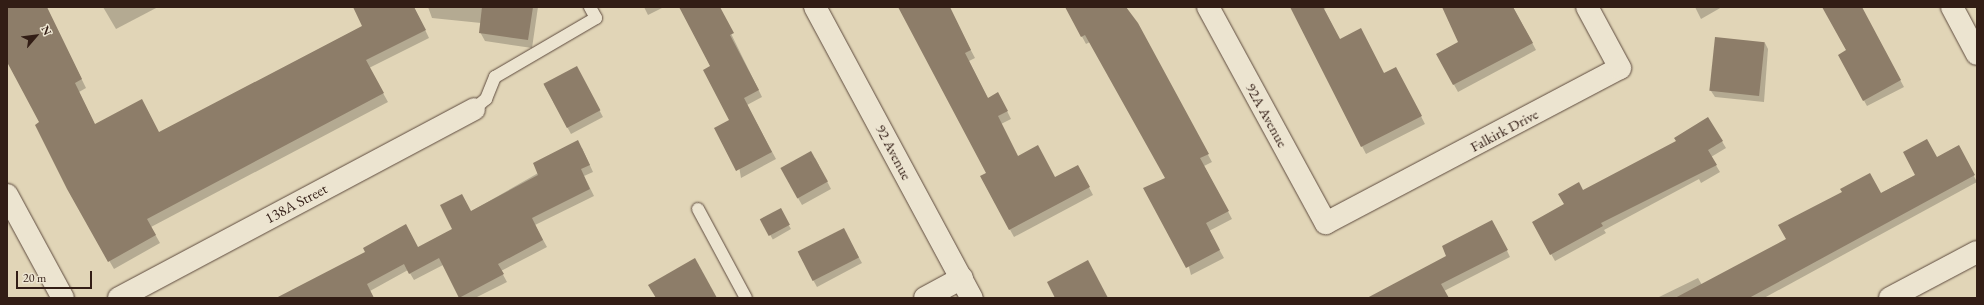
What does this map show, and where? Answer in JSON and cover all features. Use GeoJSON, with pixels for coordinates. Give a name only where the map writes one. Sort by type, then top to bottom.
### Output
{"type":"FeatureCollection","features":[{"type":"Feature","properties":{"kind":"street","name":"92 Avenue"},"geometry":{"type":"LineString","coordinates":[[815,7],[972,298]]}},
{"type":"Feature","properties":{"kind":"street","name":"92A Avenue"},"geometry":{"type":"LineString","coordinates":[[1208,7],[1326,223]]}},
{"type":"Feature","properties":{"kind":"street","name":"Falkirk Drive"},"geometry":{"type":"LineString","coordinates":[[1326,223],[1620,68],[1587,7]]}},
{"type":"Feature","properties":{"kind":"street"},"geometry":{"type":"LineString","coordinates":[[1952,7],[1977,54]]}},
{"type":"Feature","properties":{"kind":"street","name":"138A Street"},"geometry":{"type":"LineString","coordinates":[[119,298],[474,109]]}},
{"type":"Feature","properties":{"kind":"street"},"geometry":{"type":"LineString","coordinates":[[7,195],[63,298]]}},
{"type":"Feature","properties":{"kind":"street"},"geometry":{"type":"LineString","coordinates":[[1890,298],[1977,252]]}},
{"type":"Feature","properties":{"kind":"street"},"geometry":{"type":"LineString","coordinates":[[925,298],[962,278]]}},
{"type":"Feature","properties":{"kind":"lane"},"geometry":{"type":"LineString","coordinates":[[474,109],[486,100],[495,77],[596,18],[590,7]]}},
{"type":"Feature","properties":{"kind":"lane"},"geometry":{"type":"LineString","coordinates":[[698,209],[746,298]]}},
{"type":"Feature","properties":{"kind":"building"},"geometry":{"type":"Polygon","coordinates":[[[7,7],[47,7],[82,79],[75,83],[95,124],[142,99],[159,132],[362,26],[353,7],[414,7],[426,30],[366,60],[384,93],[147,219],[156,235],[108,262],[67,189],[35,125],[39,122],[7,62],[7,7]]]}},
{"type":"Feature","properties":{"kind":"building"},"geometry":{"type":"Polygon","coordinates":[[[482,7],[533,7],[528,40],[479,33],[482,7]]]}},
{"type":"Feature","properties":{"kind":"building"},"geometry":{"type":"Polygon","coordinates":[[[679,7],[720,7],[734,33],[730,35],[759,90],[744,98],[772,152],[736,171],[714,128],[729,120],[703,70],[710,66],[679,7]]]}},
{"type":"Feature","properties":{"kind":"building"},"geometry":{"type":"Polygon","coordinates":[[[898,7],[950,7],[971,50],[965,53],[988,98],[998,92],[1008,111],[998,116],[1018,156],[1038,145],[1055,177],[1078,165],[1090,187],[1009,230],[980,176],[986,173],[898,7]]]}},
{"type":"Feature","properties":{"kind":"building"},"geometry":{"type":"Polygon","coordinates":[[[1065,7],[1126,7],[1138,23],[1209,154],[1200,158],[1229,211],[1206,223],[1220,250],[1186,268],[1143,188],[1165,178],[1085,35],[1081,37],[1065,7]]]}},
{"type":"Feature","properties":{"kind":"building"},"geometry":{"type":"Polygon","coordinates":[[[1290,7],[1323,7],[1340,39],[1361,28],[1384,73],[1396,67],[1422,116],[1361,147],[1290,7]]]}},
{"type":"Feature","properties":{"kind":"building"},"geometry":{"type":"Polygon","coordinates":[[[1442,7],[1513,7],[1533,43],[1453,85],[1436,54],[1458,42],[1442,7]]]}},
{"type":"Feature","properties":{"kind":"building"},"geometry":{"type":"Polygon","coordinates":[[[1822,7],[1862,7],[1901,80],[1863,101],[1838,55],[1846,50],[1822,7]]]}},
{"type":"Feature","properties":{"kind":"building"},"geometry":{"type":"Polygon","coordinates":[[[1715,37],[1765,42],[1759,96],[1709,91],[1715,37]]]}},
{"type":"Feature","properties":{"kind":"building"},"geometry":{"type":"Polygon","coordinates":[[[577,66],[600,110],[567,128],[543,84],[577,66]]]}},
{"type":"Feature","properties":{"kind":"building"},"geometry":{"type":"Polygon","coordinates":[[[1708,117],[1723,141],[1708,150],[1717,165],[1601,223],[1603,226],[1550,255],[1532,222],[1564,204],[1558,194],[1579,182],[1583,190],[1676,141],[1674,138],[1708,117]]]}},
{"type":"Feature","properties":{"kind":"building"},"geometry":{"type":"Polygon","coordinates":[[[1927,139],[1937,157],[1959,145],[1975,175],[1749,298],[1675,298],[1786,239],[1778,225],[1842,192],[1840,189],[1870,173],[1881,193],[1915,175],[1903,152],[1927,139]]]}},
{"type":"Feature","properties":{"kind":"building"},"geometry":{"type":"Polygon","coordinates":[[[578,140],[590,165],[581,169],[590,189],[532,218],[543,240],[498,264],[504,274],[459,298],[439,258],[409,274],[404,264],[367,284],[374,298],[276,298],[365,252],[363,248],[406,224],[418,247],[452,229],[440,205],[462,194],[471,211],[538,175],[533,163],[578,140]]]}},
{"type":"Feature","properties":{"kind":"building"},"geometry":{"type":"Polygon","coordinates":[[[811,151],[828,182],[797,199],[780,168],[811,151]]]}},
{"type":"Feature","properties":{"kind":"building"},"geometry":{"type":"Polygon","coordinates":[[[781,208],[790,225],[769,236],[760,219],[781,208]]]}},
{"type":"Feature","properties":{"kind":"building"},"geometry":{"type":"Polygon","coordinates":[[[1492,220],[1508,250],[1441,284],[1449,298],[1367,298],[1446,256],[1442,246],[1492,220]]]}},
{"type":"Feature","properties":{"kind":"building"},"geometry":{"type":"Polygon","coordinates":[[[844,228],[859,257],[813,281],[798,252],[844,228]]]}},
{"type":"Feature","properties":{"kind":"building"},"geometry":{"type":"Polygon","coordinates":[[[695,258],[717,298],[656,298],[648,285],[695,258]]]}},
{"type":"Feature","properties":{"kind":"building"},"geometry":{"type":"Polygon","coordinates":[[[1088,260],[1108,298],[1055,298],[1047,282],[1088,260]]]}}]}
